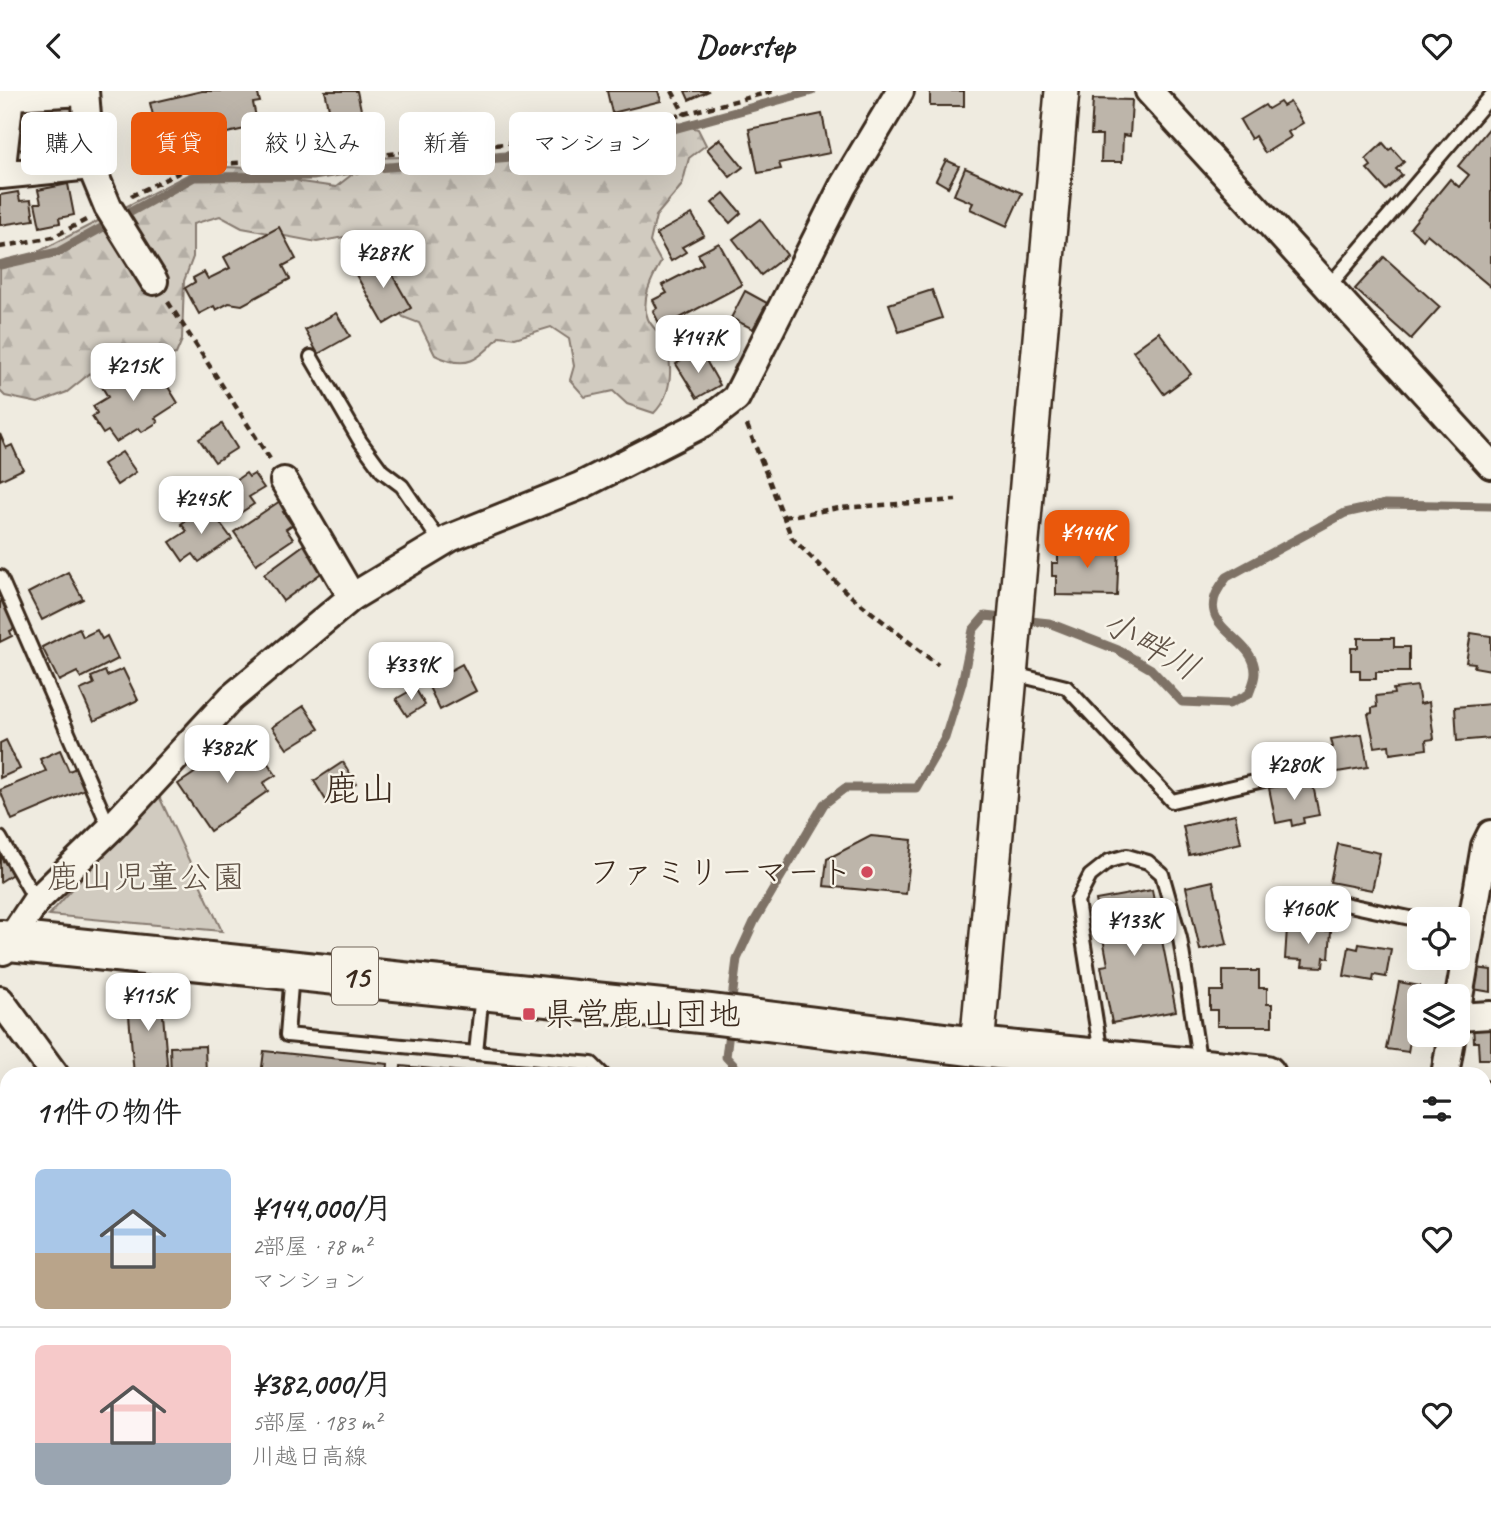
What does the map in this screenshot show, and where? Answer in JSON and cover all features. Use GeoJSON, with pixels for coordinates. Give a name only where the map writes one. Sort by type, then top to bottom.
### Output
{"type":"FeatureCollection","features":[{"type":"Feature","properties":{"kind":"main road","name":"15"},"geometry":{"type":"LineString","coordinates":[[3,945],[482,989],[977,1047],[1200,1067]]}},
{"type":"Feature","properties":{"kind":"street"},"geometry":{"type":"LineString","coordinates":[[21,173],[1,175],[10,96],[85,91],[87,112]]}},
{"type":"Feature","properties":{"kind":"street"},"geometry":{"type":"LineString","coordinates":[[3,945],[36,901],[110,829],[231,698],[352,597],[441,543],[580,486],[704,423],[736,398],[843,186],[900,91]]}},
{"type":"Feature","properties":{"kind":"street"},"geometry":{"type":"LineString","coordinates":[[977,1047],[1062,91]]}},
{"type":"Feature","properties":{"kind":"street"},"geometry":{"type":"LineString","coordinates":[[1149,91],[1491,465]]}},
{"type":"Feature","properties":{"kind":"street"},"geometry":{"type":"LineString","coordinates":[[95,175],[108,207],[154,281]]}},
{"type":"Feature","properties":{"kind":"street"},"geometry":{"type":"LineString","coordinates":[[284,481],[352,597]]}},
{"type":"Feature","properties":{"kind":"street"},"geometry":{"type":"LineString","coordinates":[[1470,907],[1485,846],[1491,834]]}},
{"type":"Feature","properties":{"kind":"street"},"geometry":{"type":"LineString","coordinates":[[0,1000],[49,1067]]}},
{"type":"Feature","properties":{"kind":"street"},"geometry":{"type":"LineString","coordinates":[[1470,1016],[1491,1015]]}},
{"type":"Feature","properties":{"kind":"street"},"geometry":{"type":"LineString","coordinates":[[1446,1067],[1450,1047]]}},
{"type":"Feature","properties":{"kind":"lane"},"geometry":{"type":"LineString","coordinates":[[1329,286],[1491,96]]}},
{"type":"Feature","properties":{"kind":"lane"},"geometry":{"type":"LineString","coordinates":[[311,357],[360,441],[382,471],[402,486],[441,543]]}},
{"type":"Feature","properties":{"kind":"lane"},"geometry":{"type":"LineString","coordinates":[[0,577],[110,829]]}},
{"type":"Feature","properties":{"kind":"lane"},"geometry":{"type":"LineString","coordinates":[[1010,673],[1066,687],[1172,801],[1298,772]]}},
{"type":"Feature","properties":{"kind":"lane"},"geometry":{"type":"LineString","coordinates":[[0,838],[36,901]]}},
{"type":"Feature","properties":{"kind":"lane"},"geometry":{"type":"LineString","coordinates":[[1102,1057],[1077,901],[1090,876],[1109,861],[1127,856],[1148,862],[1162,874],[1180,938],[1200,1067]]}},
{"type":"Feature","properties":{"kind":"lane"},"geometry":{"type":"LineString","coordinates":[[1331,901],[1407,917]]}},
{"type":"Feature","properties":{"kind":"lane"},"geometry":{"type":"LineString","coordinates":[[292,970],[288,1035],[592,1064],[595,1067]]}},
{"type":"Feature","properties":{"kind":"lane"},"geometry":{"type":"LineString","coordinates":[[476,1053],[482,989]]}},
{"type":"Feature","properties":{"kind":"path"},"geometry":{"type":"LineString","coordinates":[[672,91],[685,115]]}},
{"type":"Feature","properties":{"kind":"path"},"geometry":{"type":"LineString","coordinates":[[0,247],[53,237],[195,165],[355,157],[598,136],[774,91]]}},
{"type":"Feature","properties":{"kind":"path"},"geometry":{"type":"LineString","coordinates":[[154,281],[284,481]]}},
{"type":"Feature","properties":{"kind":"path"},"geometry":{"type":"LineString","coordinates":[[736,398],[792,538],[847,593],[938,666]]}},
{"type":"Feature","properties":{"kind":"path"},"geometry":{"type":"LineString","coordinates":[[784,517],[839,508],[956,500]]}},
{"type":"Feature","properties":{"kind":"green space"},"geometry":{"type":"Polygon","coordinates":[[[676,123],[698,129],[706,145],[689,158],[682,185],[656,216],[650,242],[661,262],[648,289],[646,312],[649,322],[665,346],[670,366],[665,396],[654,413],[627,404],[613,391],[585,397],[570,380],[574,366],[569,339],[551,327],[515,338],[500,336],[471,361],[456,362],[435,355],[419,323],[403,317],[383,287],[392,263],[381,249],[360,234],[317,242],[242,228],[220,216],[193,224],[193,257],[184,281],[182,340],[176,354],[146,360],[127,373],[93,371],[67,392],[38,403],[5,396],[0,391],[0,261],[38,252],[187,175],[227,175],[227,167],[241,168],[241,175],[286,175],[301,182],[336,187],[351,175],[385,175],[385,158],[399,157],[399,175],[495,175],[495,153],[509,152],[509,175],[676,175],[676,123]]]}},
{"type":"Feature","properties":{"kind":"green space","name":"鹿山児童公園"},"geometry":{"type":"Polygon","coordinates":[[[158,794],[222,931],[49,915],[158,794]]]}},
{"type":"Feature","properties":{"kind":"building"},"geometry":{"type":"Polygon","coordinates":[[[202,91],[257,91],[260,102],[253,103],[255,112],[241,112],[241,130],[227,133],[227,112],[152,112],[150,103],[202,91]]]}},
{"type":"Feature","properties":{"kind":"building"},"geometry":{"type":"Polygon","coordinates":[[[325,91],[357,91],[362,112],[330,112],[325,91]]]}},
{"type":"Feature","properties":{"kind":"building"},"geometry":{"type":"Polygon","coordinates":[[[607,91],[658,91],[661,101],[612,112],[607,91]]]}},
{"type":"Feature","properties":{"kind":"building"},"geometry":{"type":"Polygon","coordinates":[[[685,91],[709,91],[689,100],[685,91]]]}},
{"type":"Feature","properties":{"kind":"building"},"geometry":{"type":"Polygon","coordinates":[[[930,91],[964,91],[964,106],[930,106],[930,91]]]}},
{"type":"Feature","properties":{"kind":"building"},"geometry":{"type":"Polygon","coordinates":[[[1093,99],[1132,100],[1130,136],[1123,135],[1122,162],[1101,162],[1102,135],[1091,135],[1093,99]]]}},
{"type":"Feature","properties":{"kind":"building"},"geometry":{"type":"Polygon","coordinates":[[[68,102],[69,108],[75,108],[75,112],[46,112],[46,103],[68,102]]]}},
{"type":"Feature","properties":{"kind":"building"},"geometry":{"type":"Polygon","coordinates":[[[1280,102],[1283,106],[1290,102],[1303,123],[1288,132],[1291,137],[1265,153],[1255,136],[1251,139],[1240,120],[1265,105],[1268,109],[1280,102]]]}},
{"type":"Feature","properties":{"kind":"building"},"geometry":{"type":"Polygon","coordinates":[[[42,103],[42,112],[22,112],[22,104],[42,103]]]}},
{"type":"Feature","properties":{"kind":"building"},"geometry":{"type":"Polygon","coordinates":[[[14,113],[21,113],[21,150],[15,150],[14,113]]]}},
{"type":"Feature","properties":{"kind":"building"},"geometry":{"type":"Polygon","coordinates":[[[822,114],[830,153],[779,163],[781,169],[758,173],[749,129],[822,114]]]}},
{"type":"Feature","properties":{"kind":"building"},"geometry":{"type":"Polygon","coordinates":[[[1491,126],[1491,287],[1427,234],[1423,240],[1410,228],[1450,179],[1459,187],[1469,175],[1458,166],[1491,126]]]}},
{"type":"Feature","properties":{"kind":"building"},"geometry":{"type":"Polygon","coordinates":[[[720,139],[743,167],[730,177],[707,149],[720,139]]]}},
{"type":"Feature","properties":{"kind":"building"},"geometry":{"type":"Polygon","coordinates":[[[1383,143],[1389,150],[1392,148],[1404,162],[1396,169],[1402,175],[1386,190],[1367,169],[1371,166],[1366,159],[1383,143]]]}},
{"type":"Feature","properties":{"kind":"building"},"geometry":{"type":"Polygon","coordinates":[[[946,160],[959,166],[948,187],[936,180],[946,160]]]}},
{"type":"Feature","properties":{"kind":"building"},"geometry":{"type":"Polygon","coordinates":[[[965,168],[1022,193],[1007,226],[970,209],[973,203],[954,195],[965,168]]]}},
{"type":"Feature","properties":{"kind":"building"},"geometry":{"type":"Polygon","coordinates":[[[68,184],[74,215],[59,218],[60,223],[40,227],[35,203],[41,203],[38,190],[68,184]]]}},
{"type":"Feature","properties":{"kind":"building"},"geometry":{"type":"Polygon","coordinates":[[[18,192],[20,201],[31,200],[34,220],[0,225],[0,195],[18,192]]]}},
{"type":"Feature","properties":{"kind":"building"},"geometry":{"type":"Polygon","coordinates":[[[724,193],[741,213],[730,223],[712,203],[724,193]]]}},
{"type":"Feature","properties":{"kind":"building"},"geometry":{"type":"Polygon","coordinates":[[[692,214],[704,235],[682,247],[686,252],[671,261],[656,234],[692,214]]]}},
{"type":"Feature","properties":{"kind":"building"},"geometry":{"type":"Polygon","coordinates":[[[760,219],[787,255],[761,275],[733,239],[760,219]]]}},
{"type":"Feature","properties":{"kind":"building"},"geometry":{"type":"Polygon","coordinates":[[[279,227],[296,259],[283,266],[290,279],[242,305],[229,303],[216,310],[214,306],[199,314],[185,288],[195,282],[193,278],[204,272],[208,279],[230,268],[224,257],[279,227]]]}},
{"type":"Feature","properties":{"kind":"building"},"geometry":{"type":"Polygon","coordinates":[[[719,243],[742,285],[667,325],[664,320],[659,323],[653,311],[657,308],[653,300],[667,293],[662,285],[703,264],[698,254],[719,243]]]}},
{"type":"Feature","properties":{"kind":"building"},"geometry":{"type":"Polygon","coordinates":[[[382,257],[411,308],[384,324],[355,273],[382,257]]]}},
{"type":"Feature","properties":{"kind":"building"},"geometry":{"type":"Polygon","coordinates":[[[1384,257],[1440,307],[1411,339],[1355,289],[1384,257]]]}},
{"type":"Feature","properties":{"kind":"building"},"geometry":{"type":"Polygon","coordinates":[[[932,290],[942,318],[899,332],[889,304],[932,290]]]}},
{"type":"Feature","properties":{"kind":"building"},"geometry":{"type":"Polygon","coordinates":[[[745,291],[767,303],[753,329],[731,318],[745,291]]]}},
{"type":"Feature","properties":{"kind":"building"},"geometry":{"type":"Polygon","coordinates":[[[336,313],[350,336],[318,354],[305,330],[336,313]]]}},
{"type":"Feature","properties":{"kind":"building"},"geometry":{"type":"Polygon","coordinates":[[[1159,332],[1191,374],[1164,394],[1133,351],[1159,332]]]}},
{"type":"Feature","properties":{"kind":"building"},"geometry":{"type":"Polygon","coordinates":[[[693,353],[698,361],[704,357],[720,385],[697,398],[676,364],[693,353]]]}},
{"type":"Feature","properties":{"kind":"building"},"geometry":{"type":"Polygon","coordinates":[[[157,363],[178,403],[155,418],[158,422],[142,432],[139,428],[116,442],[108,431],[103,434],[92,417],[97,413],[93,406],[108,397],[99,382],[109,376],[114,383],[127,375],[130,379],[157,363]]]}},
{"type":"Feature","properties":{"kind":"building"},"geometry":{"type":"Polygon","coordinates":[[[222,424],[237,448],[215,462],[199,439],[222,424]]]}},
{"type":"Feature","properties":{"kind":"building"},"geometry":{"type":"Polygon","coordinates":[[[0,434],[6,448],[12,445],[23,469],[0,480],[0,434]]]}},
{"type":"Feature","properties":{"kind":"building"},"geometry":{"type":"Polygon","coordinates":[[[122,452],[136,472],[117,485],[103,464],[122,452]]]}},
{"type":"Feature","properties":{"kind":"building"},"geometry":{"type":"Polygon","coordinates":[[[246,473],[249,477],[254,474],[264,488],[249,497],[254,504],[231,519],[223,508],[219,511],[210,498],[246,473]]]}},
{"type":"Feature","properties":{"kind":"building"},"geometry":{"type":"Polygon","coordinates":[[[280,501],[287,510],[283,512],[292,525],[286,529],[293,539],[256,564],[234,532],[280,501]]]}},
{"type":"Feature","properties":{"kind":"building"},"geometry":{"type":"Polygon","coordinates":[[[207,505],[232,539],[199,562],[193,554],[183,561],[170,542],[187,531],[181,524],[207,505]]]}},
{"type":"Feature","properties":{"kind":"building"},"geometry":{"type":"Polygon","coordinates":[[[1058,543],[1119,544],[1117,596],[1056,595],[1056,576],[1052,576],[1052,563],[1058,563],[1058,543]]]}},
{"type":"Feature","properties":{"kind":"building"},"geometry":{"type":"Polygon","coordinates":[[[305,544],[324,571],[283,601],[264,574],[305,544]]]}},
{"type":"Feature","properties":{"kind":"building"},"geometry":{"type":"Polygon","coordinates":[[[68,572],[83,599],[42,620],[28,593],[68,572]]]}},
{"type":"Feature","properties":{"kind":"building"},"geometry":{"type":"Polygon","coordinates":[[[3,600],[16,628],[10,631],[12,636],[0,642],[0,602],[3,600]]]}},
{"type":"Feature","properties":{"kind":"building"},"geometry":{"type":"Polygon","coordinates":[[[79,628],[83,637],[97,630],[102,639],[107,636],[118,659],[81,678],[77,672],[59,681],[42,647],[79,628]]]}},
{"type":"Feature","properties":{"kind":"building"},"geometry":{"type":"Polygon","coordinates":[[[1471,633],[1491,636],[1491,670],[1474,667],[1475,663],[1466,662],[1471,633]]]}},
{"type":"Feature","properties":{"kind":"building"},"geometry":{"type":"Polygon","coordinates":[[[1358,638],[1394,638],[1394,647],[1409,647],[1409,672],[1376,672],[1376,679],[1360,679],[1360,670],[1351,670],[1351,648],[1358,648],[1358,638]]]}},
{"type":"Feature","properties":{"kind":"building"},"geometry":{"type":"Polygon","coordinates":[[[462,664],[476,691],[440,710],[427,683],[462,664]]]}},
{"type":"Feature","properties":{"kind":"building"},"geometry":{"type":"Polygon","coordinates":[[[123,669],[138,700],[94,721],[80,690],[94,684],[91,677],[105,671],[107,676],[123,669]]]}},
{"type":"Feature","properties":{"kind":"building"},"geometry":{"type":"Polygon","coordinates":[[[1417,686],[1420,704],[1429,702],[1434,739],[1426,740],[1427,749],[1390,754],[1389,745],[1375,747],[1368,714],[1372,713],[1372,708],[1377,707],[1376,696],[1394,694],[1393,689],[1417,686]]]}},
{"type":"Feature","properties":{"kind":"building"},"geometry":{"type":"Polygon","coordinates":[[[415,688],[425,705],[407,716],[396,699],[415,688]]]}},
{"type":"Feature","properties":{"kind":"building"},"geometry":{"type":"Polygon","coordinates":[[[1491,704],[1491,738],[1457,741],[1455,707],[1491,704]]]}},
{"type":"Feature","properties":{"kind":"building"},"geometry":{"type":"Polygon","coordinates":[[[304,706],[319,729],[287,749],[272,727],[304,706]]]}},
{"type":"Feature","properties":{"kind":"building"},"geometry":{"type":"Polygon","coordinates":[[[1362,734],[1368,767],[1325,774],[1321,749],[1333,747],[1331,739],[1362,734]]]}},
{"type":"Feature","properties":{"kind":"building"},"geometry":{"type":"Polygon","coordinates":[[[6,740],[20,769],[0,778],[0,743],[6,740]]]}},
{"type":"Feature","properties":{"kind":"building"},"geometry":{"type":"Polygon","coordinates":[[[238,744],[247,757],[258,749],[276,775],[263,783],[268,791],[210,831],[178,784],[238,744]]]}},
{"type":"Feature","properties":{"kind":"building"},"geometry":{"type":"Polygon","coordinates":[[[60,750],[69,771],[76,768],[85,789],[12,820],[0,790],[46,771],[40,759],[60,750]]]}},
{"type":"Feature","properties":{"kind":"building"},"geometry":{"type":"Polygon","coordinates":[[[343,762],[356,784],[327,802],[314,781],[343,762]]]}},
{"type":"Feature","properties":{"kind":"building"},"geometry":{"type":"Polygon","coordinates":[[[1312,780],[1319,815],[1303,818],[1304,823],[1292,826],[1291,820],[1276,823],[1269,788],[1312,780]]]}},
{"type":"Feature","properties":{"kind":"building"},"geometry":{"type":"Polygon","coordinates":[[[1235,814],[1241,843],[1189,855],[1183,826],[1235,814]]]}},
{"type":"Feature","properties":{"kind":"building","name":"ファミリーマート"},"geometry":{"type":"Polygon","coordinates":[[[871,836],[912,840],[906,894],[824,886],[827,859],[871,836]]]}},
{"type":"Feature","properties":{"kind":"building"},"geometry":{"type":"Polygon","coordinates":[[[1338,844],[1380,853],[1372,890],[1330,882],[1338,844]]]}},
{"type":"Feature","properties":{"kind":"building"},"geometry":{"type":"Polygon","coordinates":[[[0,855],[3,861],[6,859],[14,873],[0,882],[0,855]]]}},
{"type":"Feature","properties":{"kind":"building"},"geometry":{"type":"Polygon","coordinates":[[[1213,881],[1227,944],[1200,950],[1186,887],[1213,881]]]}},
{"type":"Feature","properties":{"kind":"building"},"geometry":{"type":"Polygon","coordinates":[[[1152,890],[1176,1011],[1112,1023],[1101,966],[1108,965],[1096,900],[1152,890]]]}},
{"type":"Feature","properties":{"kind":"building"},"geometry":{"type":"Polygon","coordinates":[[[1287,928],[1331,931],[1329,958],[1324,957],[1323,967],[1302,966],[1303,960],[1285,959],[1287,928]]]}},
{"type":"Feature","properties":{"kind":"building"},"geometry":{"type":"Polygon","coordinates":[[[1359,944],[1391,949],[1386,977],[1374,975],[1373,981],[1344,976],[1349,947],[1358,949],[1359,944]]]}},
{"type":"Feature","properties":{"kind":"building"},"geometry":{"type":"Polygon","coordinates":[[[1476,968],[1491,970],[1491,992],[1473,989],[1476,968]]]}},
{"type":"Feature","properties":{"kind":"building"},"geometry":{"type":"Polygon","coordinates":[[[1223,971],[1259,971],[1259,988],[1267,988],[1267,1004],[1272,1004],[1272,1026],[1217,1026],[1217,1010],[1210,1010],[1210,991],[1223,991],[1223,971]]]}},
{"type":"Feature","properties":{"kind":"building"},"geometry":{"type":"Polygon","coordinates":[[[1399,982],[1410,984],[1407,984],[1408,1052],[1386,1049],[1399,982]]]}},
{"type":"Feature","properties":{"kind":"building"},"geometry":{"type":"Polygon","coordinates":[[[161,990],[167,1067],[133,1067],[127,992],[161,990]]]}},
{"type":"Feature","properties":{"kind":"building"},"geometry":{"type":"Polygon","coordinates":[[[1473,1024],[1491,1024],[1491,1059],[1479,1059],[1473,1024]]]}},
{"type":"Feature","properties":{"kind":"building"},"geometry":{"type":"Polygon","coordinates":[[[205,1046],[206,1067],[171,1067],[170,1047],[205,1046]]]}},
{"type":"Feature","properties":{"kind":"building"},"geometry":{"type":"Polygon","coordinates":[[[264,1051],[388,1064],[388,1067],[262,1067],[264,1051]]]}},
{"type":"Feature","properties":{"kind":"waterway"},"geometry":{"type":"LineString","coordinates":[[0,265],[58,252],[194,177],[313,176],[352,170],[597,150],[812,91]]}},
{"type":"Feature","properties":{"kind":"waterway","name":"小畔川"},"geometry":{"type":"LineString","coordinates":[[731,1007],[737,959],[754,922],[824,804],[845,788],[916,788],[945,738],[962,683],[973,630],[985,616],[1049,623],[1118,650],[1151,669],[1182,702],[1229,704],[1249,694],[1255,673],[1252,660],[1245,649],[1217,620],[1213,608],[1216,594],[1227,577],[1345,513],[1386,504],[1491,506]]}},
{"type":"Feature","properties":{"kind":"waterway","name":"小畔川"},"geometry":{"type":"LineString","coordinates":[[730,1024],[726,1057],[735,1067]]}},
{"type":"Feature","properties":{"kind":"place","name":"ファミリーマート"},"geometry":{"type":"Point","coordinates":[867,872]}},
{"type":"Feature","properties":{"kind":"place","name":"県営鹿山団地"},"geometry":{"type":"Point","coordinates":[529,1014]}},
{"type":"Feature","properties":{"kind":"district","name":"鹿山"},"geometry":{"type":"Point","coordinates":[360,788]}}]}
